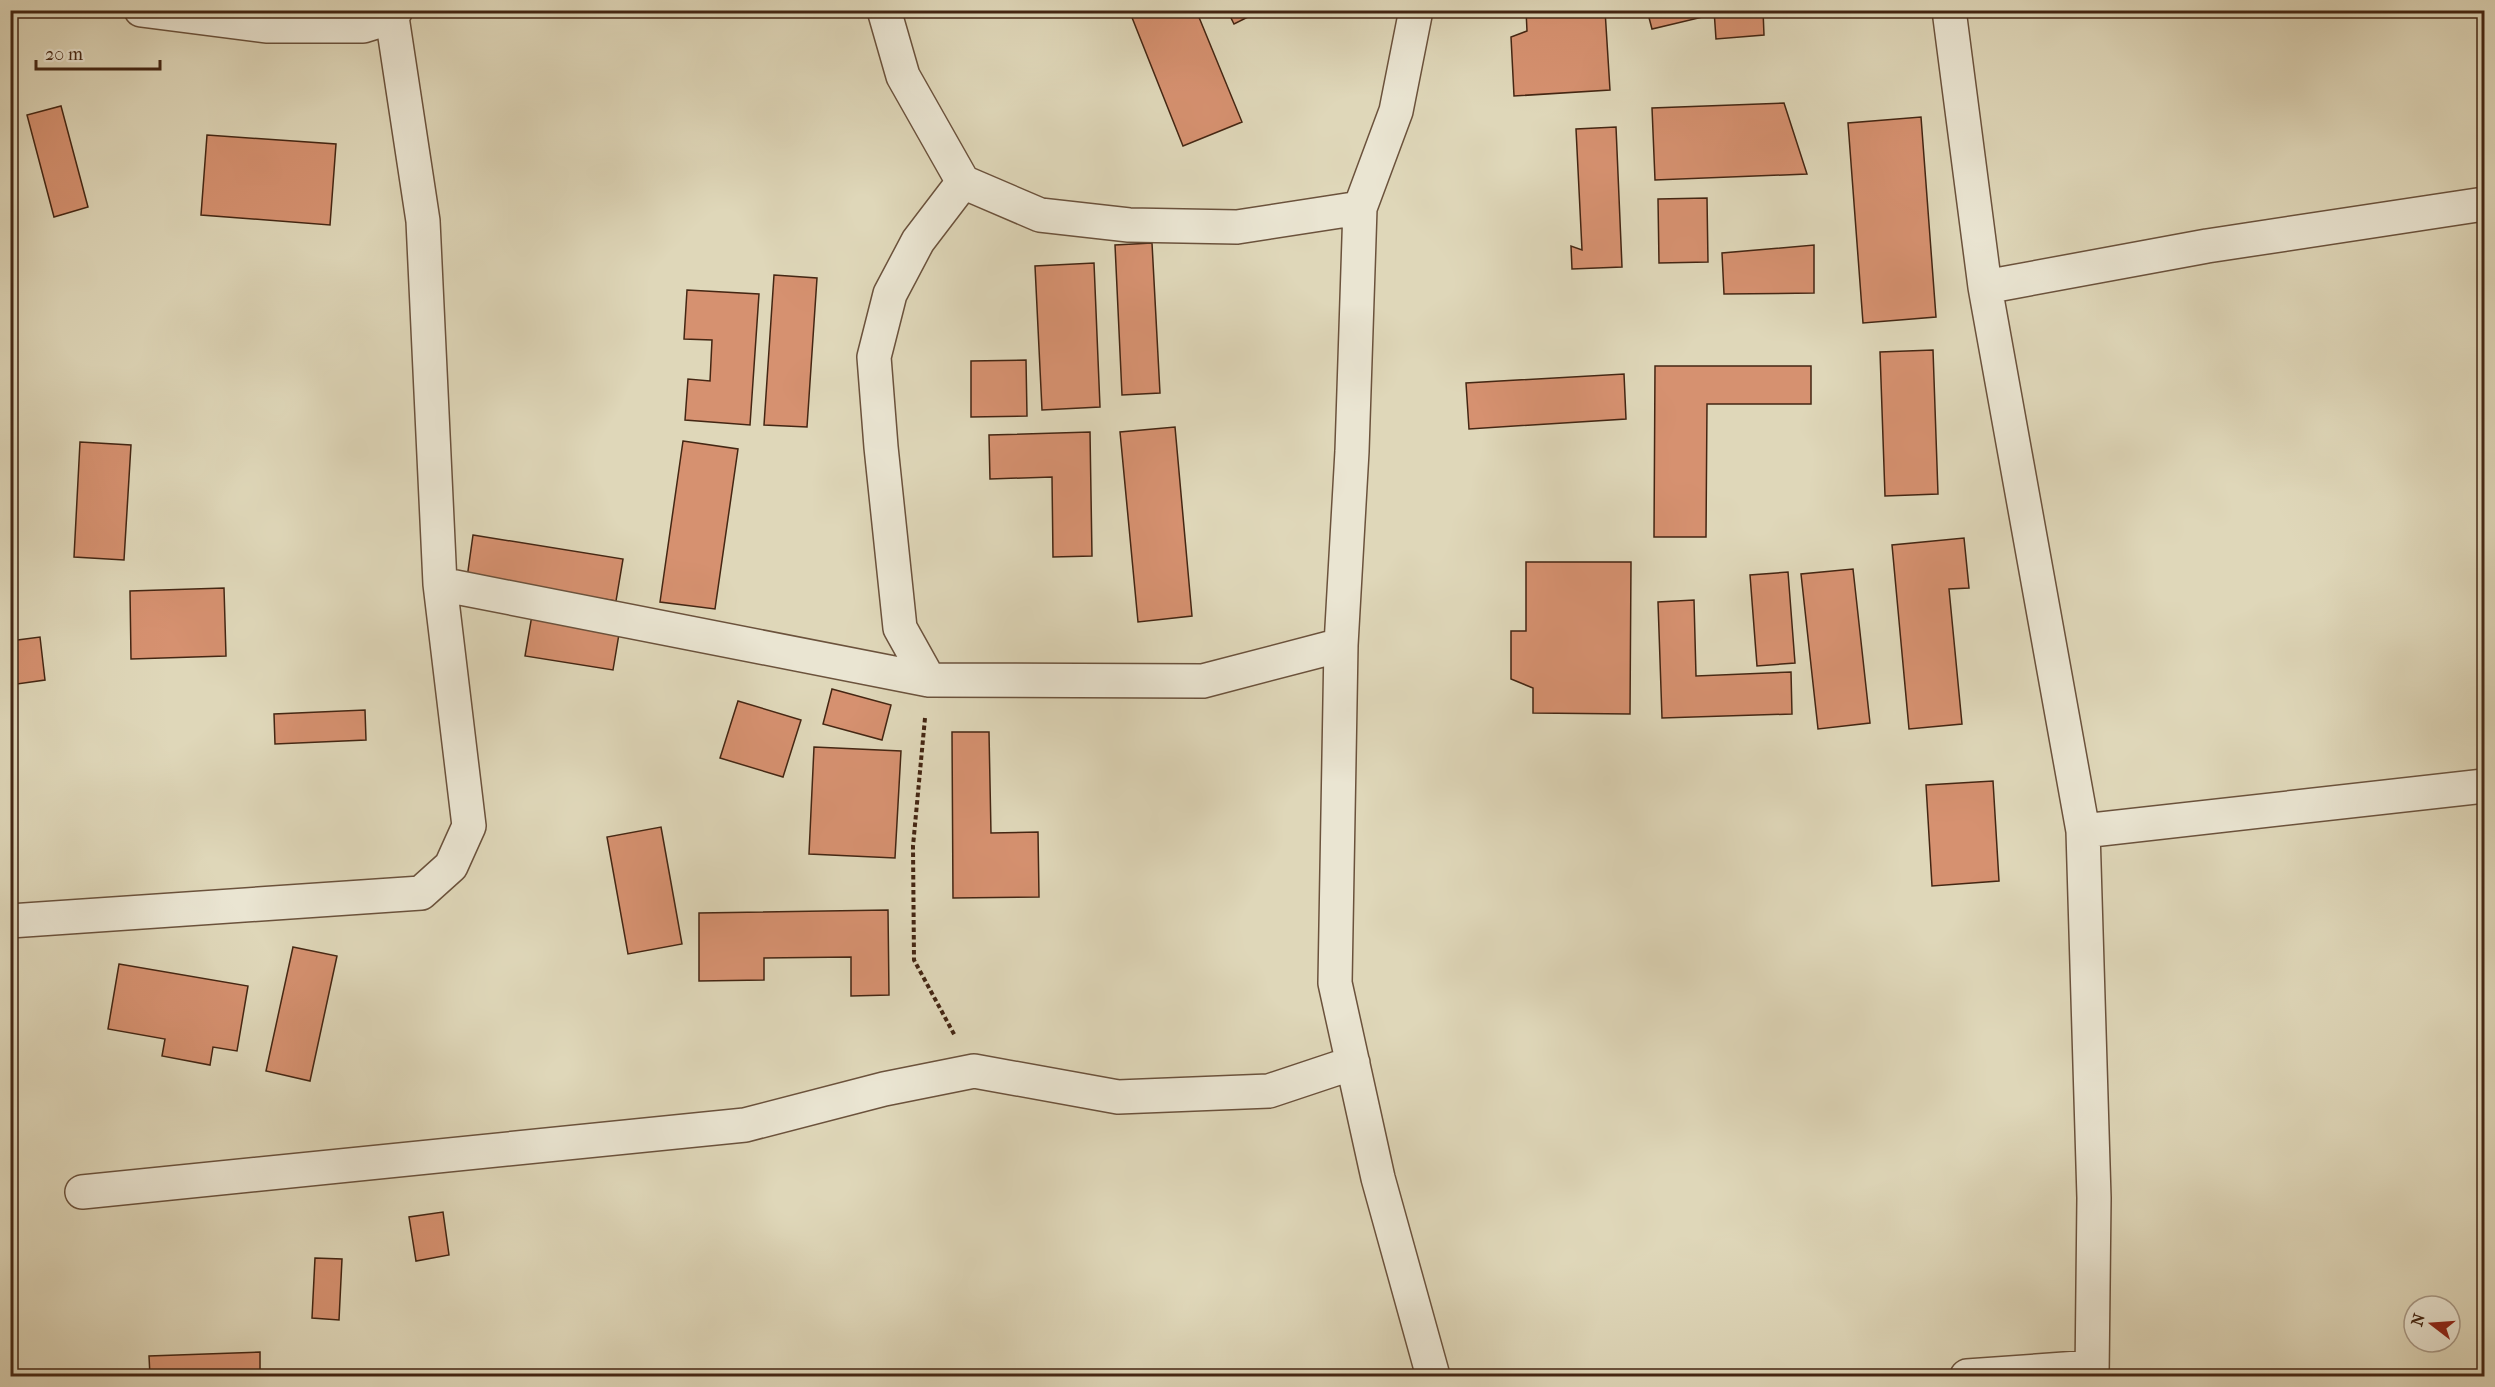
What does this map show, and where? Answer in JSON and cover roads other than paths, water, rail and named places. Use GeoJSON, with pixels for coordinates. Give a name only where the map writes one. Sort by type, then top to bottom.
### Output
{"type":"FeatureCollection","features":[{"type":"Feature","properties":{"kind":"street"},"geometry":{"type":"LineString","coordinates":[[10,921],[421,893],[451,866],[469,826],[440,584],[423,221],[394,14],[363,26],[266,26],[141,10]]}},
{"type":"Feature","properties":{"kind":"street"},"geometry":{"type":"LineString","coordinates":[[884,10],[903,76],[963,182],[1040,215],[1129,225],[1237,227],[1360,208]]}},
{"type":"Feature","properties":{"kind":"street"},"geometry":{"type":"LineString","coordinates":[[1416,10],[1396,111],[1360,208],[1352,452],[1341,645],[1335,983],[1378,1178],[1433,1377]]}},
{"type":"Feature","properties":{"kind":"street"},"geometry":{"type":"LineString","coordinates":[[1949,10],[1985,287],[2083,831],[2094,1198],[2092,1372],[1967,1377]]}},
{"type":"Feature","properties":{"kind":"street"},"geometry":{"type":"LineString","coordinates":[[929,680],[900,627],[874,357],[890,294],[918,241],[963,182]]}},
{"type":"Feature","properties":{"kind":"street"},"geometry":{"type":"LineString","coordinates":[[1985,287],[2207,246],[2484,204]]}},
{"type":"Feature","properties":{"kind":"street"},"geometry":{"type":"LineString","coordinates":[[440,584],[929,680],[1203,681],[1341,645]]}},
{"type":"Feature","properties":{"kind":"street"},"geometry":{"type":"LineString","coordinates":[[2083,831],[2484,786]]}},
{"type":"Feature","properties":{"kind":"street"},"geometry":{"type":"LineString","coordinates":[[82,1192],[745,1125],[884,1089],[974,1071],[1118,1097],[1269,1091],[1353,1063]]}}]}
